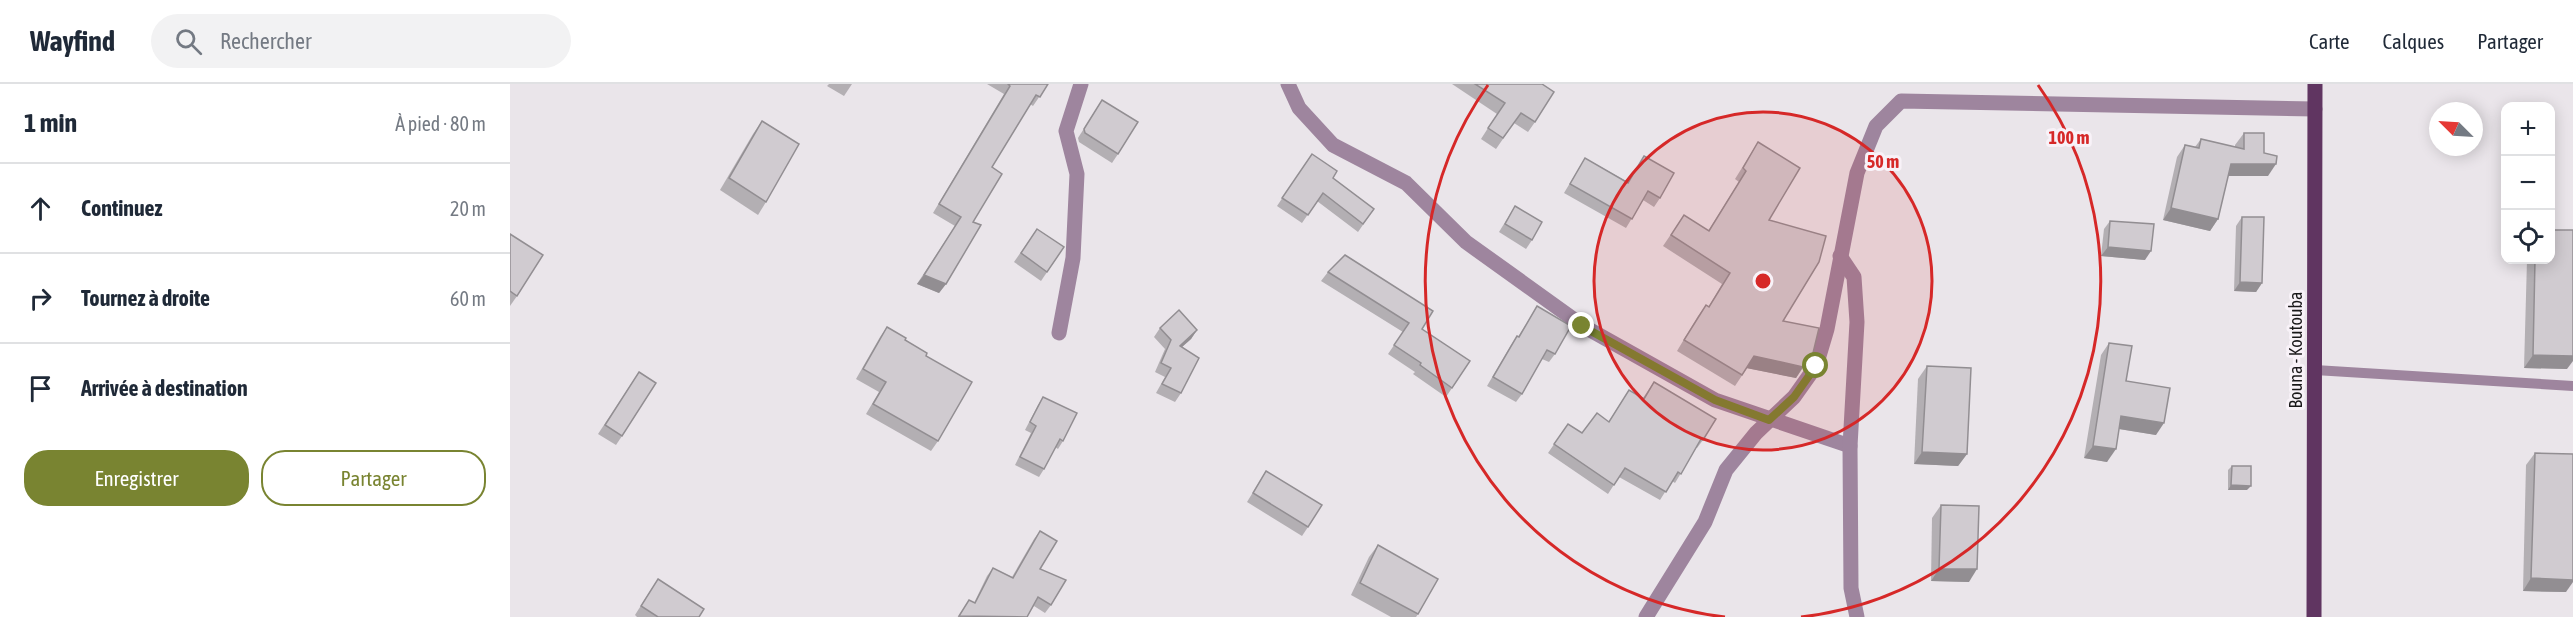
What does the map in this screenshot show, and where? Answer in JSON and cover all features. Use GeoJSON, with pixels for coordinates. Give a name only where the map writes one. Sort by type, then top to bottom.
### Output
{"type":"FeatureCollection","features":[{"type":"Feature","properties":{"kind":"main road","name":"Bouna - Koutouba"},"geometry":{"type":"LineString","coordinates":[[2313,617],[2315,84]]}},
{"type":"Feature","properties":{"kind":"street"},"geometry":{"type":"LineString","coordinates":[[1059,333],[1073,258],[1077,174],[1066,131],[1081,84]]}},
{"type":"Feature","properties":{"kind":"street"},"geometry":{"type":"LineString","coordinates":[[1288,84],[1299,108],[1334,145],[1406,183],[1466,242],[1582,326],[1715,400],[1850,446]]}},
{"type":"Feature","properties":{"kind":"street"},"geometry":{"type":"LineString","coordinates":[[1646,617],[1705,522],[1726,470],[1756,433],[1794,397],[1816,366],[1827,329],[1857,173],[1876,126],[1901,101],[2315,109]]}},
{"type":"Feature","properties":{"kind":"street"},"geometry":{"type":"LineString","coordinates":[[1840,256],[1854,277],[1857,322],[1850,446],[1851,588],[1857,617]]}},
{"type":"Feature","properties":{"kind":"lane"},"geometry":{"type":"LineString","coordinates":[[2315,370],[2573,386]]}},
{"type":"Feature","properties":{"kind":"building"},"geometry":{"type":"Polygon","coordinates":[[[1008,84],[1048,84],[1040,97],[1036,95],[992,167],[1002,174],[973,222],[981,225],[946,284],[924,275],[961,217],[939,204],[1010,86],[1008,84]]]}},
{"type":"Feature","properties":{"kind":"building"},"geometry":{"type":"Polygon","coordinates":[[[1475,84],[1542,84],[1554,92],[1535,122],[1521,113],[1503,138],[1488,128],[1505,103],[1475,84]]]}},
{"type":"Feature","properties":{"kind":"building"},"geometry":{"type":"Polygon","coordinates":[[[1102,100],[1138,122],[1118,154],[1085,133],[1084,129],[1102,100]]]}},
{"type":"Feature","properties":{"kind":"building"},"geometry":{"type":"Polygon","coordinates":[[[762,121],[799,144],[766,202],[729,178],[762,121]]]}},
{"type":"Feature","properties":{"kind":"building"},"geometry":{"type":"Polygon","coordinates":[[[2244,133],[2264,133],[2264,153],[2277,156],[2276,164],[2231,164],[2218,219],[2171,208],[2185,145],[2199,148],[2201,139],[2244,149],[2244,133]]]}},
{"type":"Feature","properties":{"kind":"building"},"geometry":{"type":"Polygon","coordinates":[[[1758,142],[1800,168],[1769,220],[1826,236],[1819,262],[1783,321],[1819,328],[1813,353],[1803,367],[1754,356],[1742,375],[1684,340],[1706,305],[1709,307],[1730,273],[1671,235],[1684,215],[1709,231],[1746,171],[1743,168],[1758,142]]]}},
{"type":"Feature","properties":{"kind":"building"},"geometry":{"type":"Polygon","coordinates":[[[1312,154],[1337,171],[1333,178],[1374,209],[1363,224],[1323,193],[1308,215],[1282,198],[1312,154]]]}},
{"type":"Feature","properties":{"kind":"building"},"geometry":{"type":"Polygon","coordinates":[[[1644,156],[1674,173],[1660,198],[1648,191],[1632,219],[1570,184],[1585,158],[1628,183],[1644,156]]]}},
{"type":"Feature","properties":{"kind":"building"},"geometry":{"type":"Polygon","coordinates":[[[1515,206],[1542,222],[1532,240],[1505,224],[1515,206]]]}},
{"type":"Feature","properties":{"kind":"building"},"geometry":{"type":"Polygon","coordinates":[[[2242,217],[2264,217],[2262,283],[2240,282],[2242,217]]]}},
{"type":"Feature","properties":{"kind":"building"},"geometry":{"type":"Polygon","coordinates":[[[2110,221],[2154,224],[2151,251],[2108,247],[2110,221]]]}},
{"type":"Feature","properties":{"kind":"building"},"geometry":{"type":"Polygon","coordinates":[[[1037,229],[1064,247],[1047,272],[1021,253],[1037,229]]]}},
{"type":"Feature","properties":{"kind":"building"},"geometry":{"type":"Polygon","coordinates":[[[2555,230],[2573,230],[2573,356],[2533,355],[2535,264],[2555,264],[2555,230]]]}},
{"type":"Feature","properties":{"kind":"building"},"geometry":{"type":"Polygon","coordinates":[[[510,234],[543,255],[517,296],[510,291],[510,234]]]}},
{"type":"Feature","properties":{"kind":"building"},"geometry":{"type":"Polygon","coordinates":[[[1345,255],[1433,311],[1422,329],[1470,361],[1452,388],[1394,345],[1409,323],[1328,272],[1345,255]]]}},
{"type":"Feature","properties":{"kind":"building"},"geometry":{"type":"Polygon","coordinates":[[[1537,306],[1571,326],[1555,354],[1547,350],[1522,394],[1493,377],[1537,306]]]}},
{"type":"Feature","properties":{"kind":"building"},"geometry":{"type":"Polygon","coordinates":[[[1179,310],[1197,330],[1180,346],[1199,358],[1181,393],[1162,384],[1171,368],[1161,363],[1171,340],[1160,328],[1179,310]]]}},
{"type":"Feature","properties":{"kind":"building"},"geometry":{"type":"Polygon","coordinates":[[[887,327],[927,353],[926,356],[972,382],[938,441],[873,404],[886,382],[863,369],[887,327]]]}},
{"type":"Feature","properties":{"kind":"building"},"geometry":{"type":"Polygon","coordinates":[[[2109,343],[2132,346],[2126,381],[2170,388],[2164,423],[2121,416],[2116,449],[2093,446],[2109,343]]]}},
{"type":"Feature","properties":{"kind":"building"},"geometry":{"type":"Polygon","coordinates":[[[1927,366],[1971,368],[1967,454],[1922,452],[1927,366]]]}},
{"type":"Feature","properties":{"kind":"building"},"geometry":{"type":"Polygon","coordinates":[[[639,372],[656,383],[622,436],[605,425],[639,372]]]}},
{"type":"Feature","properties":{"kind":"building"},"geometry":{"type":"Polygon","coordinates":[[[1654,382],[1716,419],[1703,440],[1701,439],[1681,474],[1678,472],[1666,492],[1625,468],[1614,485],[1554,444],[1568,424],[1582,433],[1597,413],[1609,422],[1629,390],[1644,399],[1654,382]]]}},
{"type":"Feature","properties":{"kind":"building"},"geometry":{"type":"Polygon","coordinates":[[[1043,397],[1077,413],[1063,441],[1060,439],[1044,469],[1020,457],[1036,426],[1030,422],[1043,397]]]}},
{"type":"Feature","properties":{"kind":"building"},"geometry":{"type":"Polygon","coordinates":[[[2535,453],[2573,454],[2573,580],[2531,578],[2535,453]]]}},
{"type":"Feature","properties":{"kind":"building"},"geometry":{"type":"Polygon","coordinates":[[[2232,466],[2251,466],[2251,486],[2231,485],[2232,466]]]}},
{"type":"Feature","properties":{"kind":"building"},"geometry":{"type":"Polygon","coordinates":[[[1266,471],[1322,505],[1308,527],[1253,493],[1266,471]]]}},
{"type":"Feature","properties":{"kind":"building"},"geometry":{"type":"Polygon","coordinates":[[[1941,505],[1979,506],[1977,569],[1939,569],[1941,505]]]}},
{"type":"Feature","properties":{"kind":"building"},"geometry":{"type":"Polygon","coordinates":[[[1040,531],[1057,541],[1040,569],[1066,580],[1051,605],[1038,597],[1027,617],[959,616],[969,600],[975,603],[993,568],[1013,578],[1040,531]]]}},
{"type":"Feature","properties":{"kind":"building"},"geometry":{"type":"Polygon","coordinates":[[[1378,545],[1438,579],[1418,614],[1360,583],[1378,545]]]}},
{"type":"Feature","properties":{"kind":"building"},"geometry":{"type":"Polygon","coordinates":[[[658,579],[704,609],[699,617],[658,617],[641,606],[658,579]]]}},
{"type":"Feature","properties":{"kind":"route"},"geometry":{"type":"LineString","coordinates":[[1582,326],[1715,400],[1769,420],[1794,397],[1816,366]]}}]}
